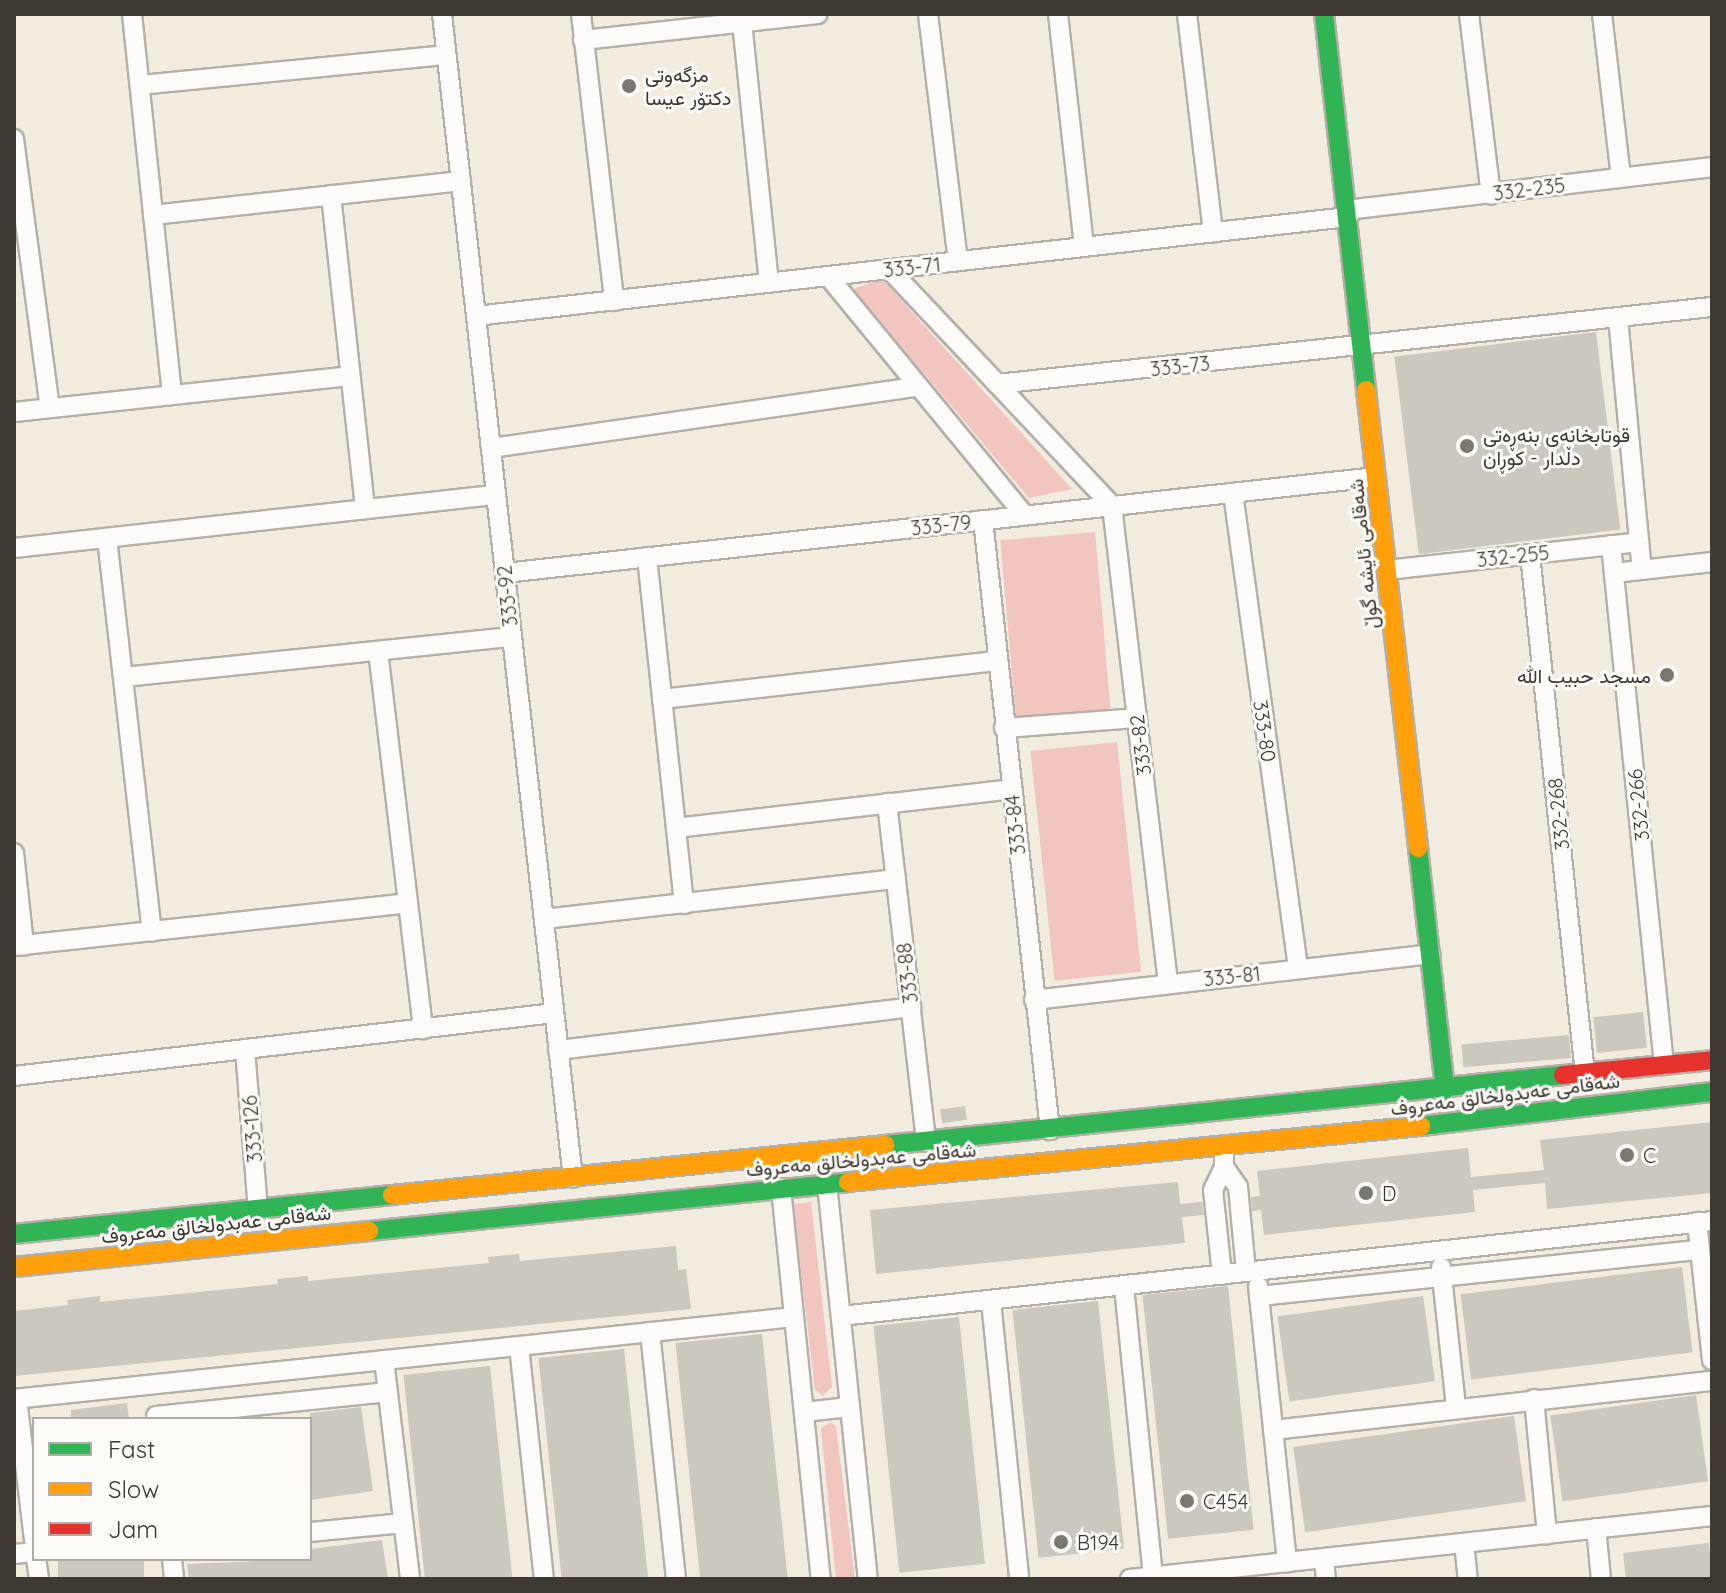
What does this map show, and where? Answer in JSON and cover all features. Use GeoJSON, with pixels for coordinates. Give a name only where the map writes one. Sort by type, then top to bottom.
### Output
{"type":"FeatureCollection","features":[{"type":"Feature","properties":{"kind":"main road","name":"شەقامی ئایشە گوڵ"},"geometry":{"type":"LineString","coordinates":[[1324,14],[1445,1089]]}},
{"type":"Feature","properties":{"kind":"main road","name":"شەقامی عەبدولخالق مەعروف"},"geometry":{"type":"LineString","coordinates":[[14,1234],[1221,1113],[1712,1060]]}},
{"type":"Feature","properties":{"kind":"main road","name":"شەقامی عەبدولخالق مەعروف"},"geometry":{"type":"LineString","coordinates":[[14,1267],[781,1188],[1224,1158],[1712,1092]]}},
{"type":"Feature","properties":{"kind":"main road"},"geometry":{"type":"LineString","coordinates":[[1221,1113],[1224,1158]]}},
{"type":"Feature","properties":{"kind":"main road"},"geometry":{"type":"LineString","coordinates":[[371,1198],[375,1230]]}},
{"type":"Feature","properties":{"kind":"street"},"geometry":{"type":"LineString","coordinates":[[132,14],[172,395]]}},
{"type":"Feature","properties":{"kind":"street","name":"333-92"},"geometry":{"type":"LineString","coordinates":[[442,14],[573,1178]]}},
{"type":"Feature","properties":{"kind":"street"},"geometry":{"type":"LineString","coordinates":[[581,14],[614,301]]}},
{"type":"Feature","properties":{"kind":"street"},"geometry":{"type":"LineString","coordinates":[[583,40],[818,14]]}},
{"type":"Feature","properties":{"kind":"street"},"geometry":{"type":"LineString","coordinates":[[928,14],[958,261]]}},
{"type":"Feature","properties":{"kind":"street"},"geometry":{"type":"LineString","coordinates":[[1058,14],[1084,247]]}},
{"type":"Feature","properties":{"kind":"street"},"geometry":{"type":"LineString","coordinates":[[1187,14],[1213,232]]}},
{"type":"Feature","properties":{"kind":"street"},"geometry":{"type":"LineString","coordinates":[[1469,14],[1491,195]]}},
{"type":"Feature","properties":{"kind":"street"},"geometry":{"type":"LineString","coordinates":[[1602,14],[1621,178]]}},
{"type":"Feature","properties":{"kind":"street"},"geometry":{"type":"LineString","coordinates":[[742,22],[769,283]]}},
{"type":"Feature","properties":{"kind":"street"},"geometry":{"type":"LineString","coordinates":[[140,85],[446,55]]}},
{"type":"Feature","properties":{"kind":"street"},"geometry":{"type":"LineString","coordinates":[[14,139],[20,225],[50,408]]}},
{"type":"Feature","properties":{"kind":"street","name":"332-235"},"geometry":{"type":"LineString","coordinates":[[1347,213],[1712,167]]}},
{"type":"Feature","properties":{"kind":"street"},"geometry":{"type":"LineString","coordinates":[[153,215],[461,181]]}},
{"type":"Feature","properties":{"kind":"street"},"geometry":{"type":"LineString","coordinates":[[331,195],[365,509]]}},
{"type":"Feature","properties":{"kind":"street","name":"333-71"},"geometry":{"type":"LineString","coordinates":[[476,316],[1213,232],[1347,213]]}},
{"type":"Feature","properties":{"kind":"street"},"geometry":{"type":"LineString","coordinates":[[889,269],[1112,506]]}},
{"type":"Feature","properties":{"kind":"street"},"geometry":{"type":"LineString","coordinates":[[828,276],[914,387],[1025,516]]}},
{"type":"Feature","properties":{"kind":"street","name":"333-73"},"geometry":{"type":"LineString","coordinates":[[997,384],[1362,348],[1712,307]]}},
{"type":"Feature","properties":{"kind":"street"},"geometry":{"type":"LineString","coordinates":[[1618,318],[1642,570]]}},
{"type":"Feature","properties":{"kind":"street"},"geometry":{"type":"LineString","coordinates":[[14,412],[350,376]]}},
{"type":"Feature","properties":{"kind":"street"},"geometry":{"type":"LineString","coordinates":[[491,448],[914,387]]}},
{"type":"Feature","properties":{"kind":"street","name":"333-79"},"geometry":{"type":"LineString","coordinates":[[505,573],[1376,477]]}},
{"type":"Feature","properties":{"kind":"street","name":"333-80"},"geometry":{"type":"LineString","coordinates":[[1233,493],[1298,969]]}},
{"type":"Feature","properties":{"kind":"street"},"geometry":{"type":"LineString","coordinates":[[14,548],[496,495]]}},
{"type":"Feature","properties":{"kind":"street","name":"333-82"},"geometry":{"type":"LineString","coordinates":[[1112,506],[1168,983]]}},
{"type":"Feature","properties":{"kind":"street","name":"333-84"},"geometry":{"type":"LineString","coordinates":[[983,520],[996,661],[1050,1130]]}},
{"type":"Feature","properties":{"kind":"street"},"geometry":{"type":"LineString","coordinates":[[107,538],[152,931]]}},
{"type":"Feature","properties":{"kind":"street","name":"332-255"},"geometry":{"type":"LineString","coordinates":[[1387,570],[1639,542]]}},
{"type":"Feature","properties":{"kind":"street","name":"332-266"},"geometry":{"type":"LineString","coordinates":[[1611,545],[1664,1065]]}},
{"type":"Feature","properties":{"kind":"street","name":"332-268"},"geometry":{"type":"LineString","coordinates":[[1530,554],[1585,1074]]}},
{"type":"Feature","properties":{"kind":"street"},"geometry":{"type":"LineString","coordinates":[[647,557],[684,904]]}},
{"type":"Feature","properties":{"kind":"street"},"geometry":{"type":"LineString","coordinates":[[1614,573],[1712,562]]}},
{"type":"Feature","properties":{"kind":"street"},"geometry":{"type":"LineString","coordinates":[[123,677],[512,637]]}},
{"type":"Feature","properties":{"kind":"street"},"geometry":{"type":"LineString","coordinates":[[378,651],[423,1029]]}},
{"type":"Feature","properties":{"kind":"street"},"geometry":{"type":"LineString","coordinates":[[662,699],[996,661]]}},
{"type":"Feature","properties":{"kind":"street"},"geometry":{"type":"LineString","coordinates":[[1004,728],[1137,718]]}},
{"type":"Feature","properties":{"kind":"street"},"geometry":{"type":"LineString","coordinates":[[676,828],[1011,789]]}},
{"type":"Feature","properties":{"kind":"street","name":"333-88"},"geometry":{"type":"LineString","coordinates":[[887,803],[926,1142]]}},
{"type":"Feature","properties":{"kind":"street"},"geometry":{"type":"LineString","coordinates":[[14,853],[19,945],[408,903]]}},
{"type":"Feature","properties":{"kind":"street"},"geometry":{"type":"LineString","coordinates":[[544,919],[896,879]]}},
{"type":"Feature","properties":{"kind":"street","name":"333-81"},"geometry":{"type":"LineString","coordinates":[[1034,1000],[1430,954]]}},
{"type":"Feature","properties":{"kind":"street"},"geometry":{"type":"LineString","coordinates":[[558,1050],[911,1007]]}},
{"type":"Feature","properties":{"kind":"street"},"geometry":{"type":"LineString","coordinates":[[14,1076],[554,1013]]}},
{"type":"Feature","properties":{"kind":"street","name":"333-126"},"geometry":{"type":"LineString","coordinates":[[245,1049],[258,1209]]}},
{"type":"Feature","properties":{"kind":"street"},"geometry":{"type":"LineString","coordinates":[[1224,1158],[1238,1187],[1251,1272],[1259,1296],[1287,1562]]}},
{"type":"Feature","properties":{"kind":"street"},"geometry":{"type":"LineString","coordinates":[[1222,1275],[1213,1190],[1224,1158]]}},
{"type":"Feature","properties":{"kind":"street"},"geometry":{"type":"LineString","coordinates":[[827,1184],[868,1579]]}},
{"type":"Feature","properties":{"kind":"street"},"geometry":{"type":"LineString","coordinates":[[781,1188],[821,1579]]}},
{"type":"Feature","properties":{"kind":"street"},"geometry":{"type":"LineString","coordinates":[[841,1316],[1704,1222],[1700,1250],[1712,1360]]}},
{"type":"Feature","properties":{"kind":"street"},"geometry":{"type":"LineString","coordinates":[[1259,1296],[1700,1250]]}},
{"type":"Feature","properties":{"kind":"street"},"geometry":{"type":"LineString","coordinates":[[1438,1251],[1456,1407]]}},
{"type":"Feature","properties":{"kind":"street"},"geometry":{"type":"LineString","coordinates":[[1124,1286],[1153,1577]]}},
{"type":"Feature","properties":{"kind":"street"},"geometry":{"type":"LineString","coordinates":[[991,1301],[1019,1579]]}},
{"type":"Feature","properties":{"kind":"street"},"geometry":{"type":"LineString","coordinates":[[32,1527],[17,1427],[16,1399],[794,1317]]}},
{"type":"Feature","properties":{"kind":"street"},"geometry":{"type":"LineString","coordinates":[[650,1332],[676,1579]]}},
{"type":"Feature","properties":{"kind":"street"},"geometry":{"type":"LineString","coordinates":[[519,1346],[544,1579]]}},
{"type":"Feature","properties":{"kind":"street"},"geometry":{"type":"LineString","coordinates":[[384,1360],[410,1579]]}},
{"type":"Feature","properties":{"kind":"street"},"geometry":{"type":"LineString","coordinates":[[1273,1430],[1456,1407],[1712,1381]]}},
{"type":"Feature","properties":{"kind":"street"},"geometry":{"type":"LineString","coordinates":[[152,1384],[156,1417],[388,1392]]}},
{"type":"Feature","properties":{"kind":"street"},"geometry":{"type":"LineString","coordinates":[[1534,1399],[1547,1534]]}},
{"type":"Feature","properties":{"kind":"street"},"geometry":{"type":"LineString","coordinates":[[804,1412],[850,1407]]}},
{"type":"Feature","properties":{"kind":"street"},"geometry":{"type":"LineString","coordinates":[[1130,1579],[1177,1577],[1287,1562],[1712,1516]]}},
{"type":"Feature","properties":{"kind":"street"},"geometry":{"type":"LineString","coordinates":[[312,1532],[403,1523]]}},
{"type":"Feature","properties":{"kind":"street"},"geometry":{"type":"LineString","coordinates":[[1596,1528],[1601,1579]]}},
{"type":"Feature","properties":{"kind":"street"},"geometry":{"type":"LineString","coordinates":[[1464,1543],[1468,1579]]}},
{"type":"Feature","properties":{"kind":"street"},"geometry":{"type":"LineString","coordinates":[[1324,1558],[1326,1579]]}},
{"type":"Feature","properties":{"kind":"shaded area"},"geometry":{"type":"Polygon","coordinates":[[[882,279],[1072,489],[1029,498],[853,289],[882,279]]]}},
{"type":"Feature","properties":{"kind":"shaded area"},"geometry":{"type":"Polygon","coordinates":[[[1095,532],[1111,711],[1016,720],[1000,540],[1095,532]]]}},
{"type":"Feature","properties":{"kind":"shaded area"},"geometry":{"type":"Polygon","coordinates":[[[1117,742],[1141,972],[1055,981],[1030,751],[1117,742]]]}},
{"type":"Feature","properties":{"kind":"shaded area"},"geometry":{"type":"Polygon","coordinates":[[[811,1202],[832,1387],[823,1396],[815,1390],[793,1204],[811,1202]]]}},
{"type":"Feature","properties":{"kind":"shaded area"},"geometry":{"type":"Polygon","coordinates":[[[831,1422],[836,1427],[855,1579],[836,1579],[821,1428],[831,1422]]]}},
{"type":"Feature","properties":{"kind":"building"},"geometry":{"type":"Polygon","coordinates":[[[1596,332],[1620,530],[1419,554],[1395,357],[1596,332]]]}},
{"type":"Feature","properties":{"kind":"building"},"geometry":{"type":"Polygon","coordinates":[[[1643,1012],[1647,1048],[1597,1053],[1593,1017],[1643,1012]]]}},
{"type":"Feature","properties":{"kind":"building"},"geometry":{"type":"Polygon","coordinates":[[[1569,1035],[1571,1058],[1463,1067],[1461,1044],[1569,1035]]]}},
{"type":"Feature","properties":{"kind":"building"},"geometry":{"type":"Polygon","coordinates":[[[965,1106],[967,1120],[942,1123],[940,1109],[965,1106]]]}},
{"type":"Feature","properties":{"kind":"building"},"geometry":{"type":"Polygon","coordinates":[[[1712,1122],[1712,1193],[1547,1209],[1545,1183],[1473,1190],[1475,1212],[1264,1235],[1261,1210],[1252,1211],[1251,1197],[1260,1196],[1257,1171],[1468,1148],[1471,1177],[1544,1170],[1540,1140],[1712,1122]]]}},
{"type":"Feature","properties":{"kind":"building"},"geometry":{"type":"Polygon","coordinates":[[[1178,1182],[1180,1204],[1202,1202],[1204,1215],[1182,1217],[1185,1243],[876,1274],[870,1210],[1178,1182]]]}},
{"type":"Feature","properties":{"kind":"building"},"geometry":{"type":"Polygon","coordinates":[[[676,1246],[678,1270],[686,1269],[691,1309],[14,1376],[14,1311],[68,1305],[67,1300],[100,1296],[100,1302],[278,1284],[277,1279],[308,1276],[308,1281],[489,1263],[488,1257],[519,1254],[520,1261],[676,1246]]]}},
{"type":"Feature","properties":{"kind":"building"},"geometry":{"type":"Polygon","coordinates":[[[1682,1267],[1692,1352],[1471,1380],[1461,1294],[1682,1267]]]}},
{"type":"Feature","properties":{"kind":"building"},"geometry":{"type":"Polygon","coordinates":[[[1228,1286],[1254,1530],[1168,1539],[1142,1295],[1228,1286]]]}},
{"type":"Feature","properties":{"kind":"building"},"geometry":{"type":"Polygon","coordinates":[[[1423,1296],[1435,1381],[1289,1402],[1277,1316],[1423,1296]]]}},
{"type":"Feature","properties":{"kind":"building"},"geometry":{"type":"Polygon","coordinates":[[[1098,1301],[1124,1549],[1038,1558],[1012,1310],[1098,1301]]]}},
{"type":"Feature","properties":{"kind":"building"},"geometry":{"type":"Polygon","coordinates":[[[959,1317],[985,1564],[899,1573],[873,1326],[959,1317]]]}},
{"type":"Feature","properties":{"kind":"building"},"geometry":{"type":"Polygon","coordinates":[[[762,1334],[788,1579],[700,1579],[675,1343],[762,1334]]]}},
{"type":"Feature","properties":{"kind":"building"},"geometry":{"type":"Polygon","coordinates":[[[624,1349],[648,1579],[562,1579],[538,1358],[624,1349]]]}},
{"type":"Feature","properties":{"kind":"building"},"geometry":{"type":"Polygon","coordinates":[[[490,1366],[512,1579],[425,1579],[403,1375],[490,1366]]]}},
{"type":"Feature","properties":{"kind":"building"},"geometry":{"type":"Polygon","coordinates":[[[1696,1395],[1708,1481],[1563,1502],[1550,1415],[1696,1395]]]}},
{"type":"Feature","properties":{"kind":"building"},"geometry":{"type":"Polygon","coordinates":[[[127,1403],[129,1417],[71,1417],[71,1410],[127,1403]]]}},
{"type":"Feature","properties":{"kind":"building"},"geometry":{"type":"Polygon","coordinates":[[[361,1407],[373,1491],[312,1500],[310,1413],[361,1407]]]}},
{"type":"Feature","properties":{"kind":"building"},"geometry":{"type":"Polygon","coordinates":[[[1514,1416],[1526,1501],[1305,1532],[1293,1447],[1514,1416]]]}},
{"type":"Feature","properties":{"kind":"building"},"geometry":{"type":"Polygon","coordinates":[[[382,1540],[388,1579],[189,1579],[187,1564],[312,1561],[312,1549],[382,1540]]]}},
{"type":"Feature","properties":{"kind":"building"},"geometry":{"type":"Polygon","coordinates":[[[1709,1543],[1712,1579],[1626,1579],[1623,1553],[1709,1543]]]}},
{"type":"Feature","properties":{"kind":"building"},"geometry":{"type":"Polygon","coordinates":[[[58,1561],[144,1561],[144,1579],[58,1579],[58,1561]]]}},
{"type":"Feature","properties":{"kind":"traffic: fast"},"geometry":{"type":"LineString","coordinates":[[1324,14],[1366,390]]}},
{"type":"Feature","properties":{"kind":"traffic: fast"},"geometry":{"type":"LineString","coordinates":[[1418,848],[1445,1089]]}},
{"type":"Feature","properties":{"kind":"traffic: fast"},"geometry":{"type":"LineString","coordinates":[[885,1145],[1563,1075]]}},
{"type":"Feature","properties":{"kind":"traffic: fast"},"geometry":{"type":"LineString","coordinates":[[1421,1126],[1712,1092]]}},
{"type":"Feature","properties":{"kind":"traffic: fast"},"geometry":{"type":"LineString","coordinates":[[369,1231],[848,1182]]}},
{"type":"Feature","properties":{"kind":"traffic: fast"},"geometry":{"type":"LineString","coordinates":[[14,1234],[392,1195]]}},
{"type":"Feature","properties":{"kind":"traffic: slow"},"geometry":{"type":"LineString","coordinates":[[1366,390],[1418,848]]}},
{"type":"Feature","properties":{"kind":"traffic: slow"},"geometry":{"type":"LineString","coordinates":[[848,1182],[1421,1126]]}},
{"type":"Feature","properties":{"kind":"traffic: slow"},"geometry":{"type":"LineString","coordinates":[[392,1195],[885,1145]]}},
{"type":"Feature","properties":{"kind":"traffic: slow"},"geometry":{"type":"LineString","coordinates":[[14,1267],[369,1231]]}},
{"type":"Feature","properties":{"kind":"traffic: jam"},"geometry":{"type":"LineString","coordinates":[[1563,1075],[1712,1060]]}},
{"type":"Feature","properties":{"kind":"place","name":"مزگەوتی دکتۆر عیسا"},"geometry":{"type":"Point","coordinates":[629,86]}},
{"type":"Feature","properties":{"kind":"place","name":"قوتابخانەی بنەڕەتی دڵدار - کوڕان"},"geometry":{"type":"Point","coordinates":[1467,446]}},
{"type":"Feature","properties":{"kind":"place","name":"مسجد حبيب الله"},"geometry":{"type":"Point","coordinates":[1667,675]}},
{"type":"Feature","properties":{"kind":"place","name":"C"},"geometry":{"type":"Point","coordinates":[1627,1155]}},
{"type":"Feature","properties":{"kind":"place","name":"D"},"geometry":{"type":"Point","coordinates":[1366,1193]}},
{"type":"Feature","properties":{"kind":"place","name":"C454"},"geometry":{"type":"Point","coordinates":[1187,1501]}},
{"type":"Feature","properties":{"kind":"place","name":"B194"},"geometry":{"type":"Point","coordinates":[1061,1542]}}]}
